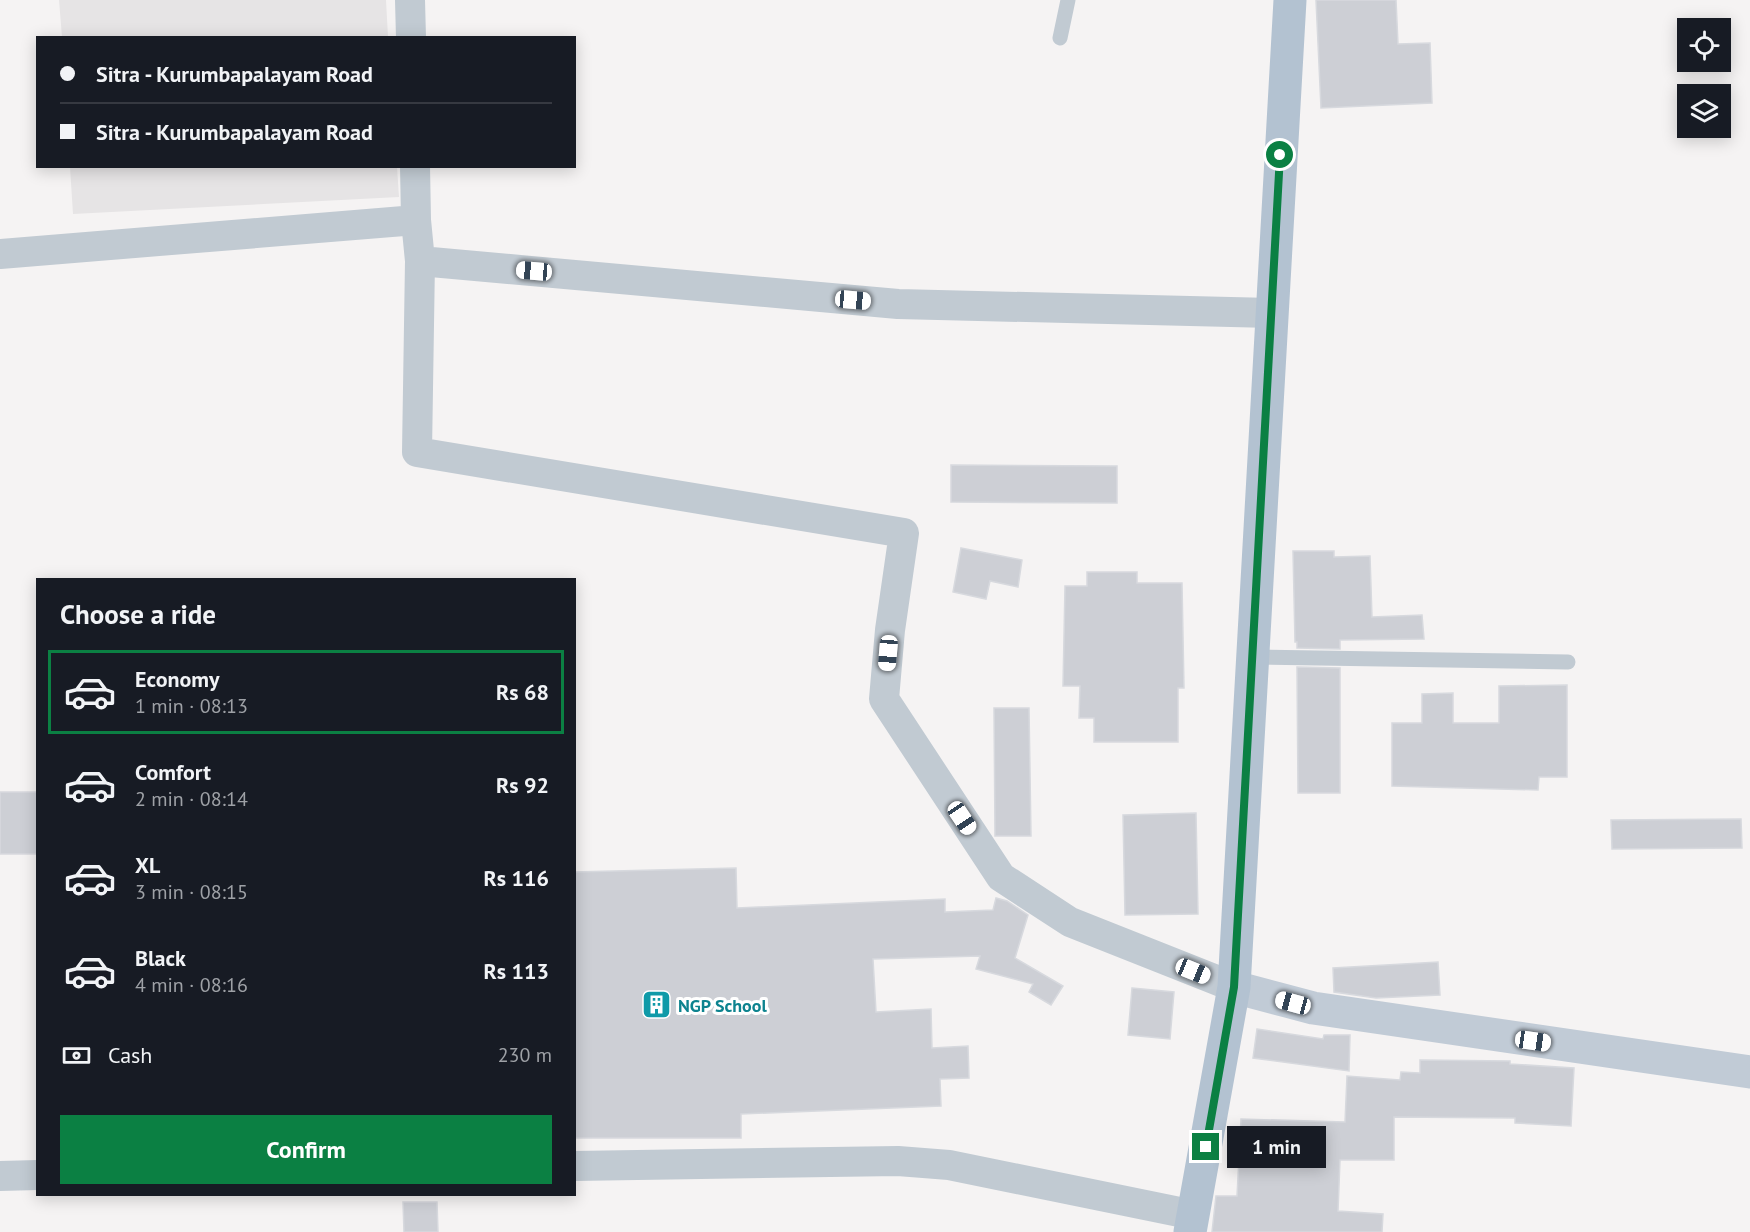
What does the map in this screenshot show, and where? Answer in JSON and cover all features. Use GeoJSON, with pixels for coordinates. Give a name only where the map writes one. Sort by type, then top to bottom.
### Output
{"type":"FeatureCollection","features":[{"type":"Feature","properties":{"kind":"main road"},"geometry":{"type":"LineString","coordinates":[[1192,1223],[1234,987],[1290,0]]}},
{"type":"Feature","properties":{"kind":"street"},"geometry":{"type":"LineString","coordinates":[[410,0],[411,36]]}},
{"type":"Feature","properties":{"kind":"street"},"geometry":{"type":"LineString","coordinates":[[415,168],[416,220],[420,261],[417,452],[904,533],[890,630],[884,699],[1001,877],[1070,922],[1234,987],[1313,1008],[1750,1072]]}},
{"type":"Feature","properties":{"kind":"street"},"geometry":{"type":"LineString","coordinates":[[0,254],[416,220]]}},
{"type":"Feature","properties":{"kind":"street"},"geometry":{"type":"LineString","coordinates":[[420,261],[898,304],[1272,313]]}},
{"type":"Feature","properties":{"kind":"street"},"geometry":{"type":"LineString","coordinates":[[576,1166],[908,1162],[949,1166],[1192,1223]]}},
{"type":"Feature","properties":{"kind":"street"},"geometry":{"type":"LineString","coordinates":[[0,1176],[36,1175]]}},
{"type":"Feature","properties":{"kind":"lane"},"geometry":{"type":"LineString","coordinates":[[1060,38],[1068,0]]}},
{"type":"Feature","properties":{"kind":"lane"},"geometry":{"type":"LineString","coordinates":[[1252,657],[1568,662]]}},
{"type":"Feature","properties":{"kind":"shaded area"},"geometry":{"type":"Polygon","coordinates":[[[59,0],[386,0],[388,36],[62,36],[59,0]]]}},
{"type":"Feature","properties":{"kind":"shaded area"},"geometry":{"type":"Polygon","coordinates":[[[70,168],[397,168],[399,197],[73,214],[70,168]]]}},
{"type":"Feature","properties":{"kind":"building"},"geometry":{"type":"Polygon","coordinates":[[[1316,0],[1396,0],[1398,44],[1430,43],[1432,103],[1321,108],[1316,0]]]}},
{"type":"Feature","properties":{"kind":"building"},"geometry":{"type":"Polygon","coordinates":[[[951,465],[1117,466],[1117,503],[951,502],[951,465]]]}},
{"type":"Feature","properties":{"kind":"building"},"geometry":{"type":"Polygon","coordinates":[[[961,548],[1022,560],[1018,587],[990,581],[986,599],[953,592],[961,548]]]}},
{"type":"Feature","properties":{"kind":"building"},"geometry":{"type":"Polygon","coordinates":[[[1293,551],[1334,551],[1334,557],[1370,556],[1372,617],[1422,615],[1424,639],[1340,640],[1340,649],[1297,648],[1293,551]]]}},
{"type":"Feature","properties":{"kind":"building"},"geometry":{"type":"Polygon","coordinates":[[[1087,572],[1137,572],[1137,583],[1182,583],[1184,688],[1178,688],[1178,742],[1094,742],[1094,718],[1079,718],[1080,686],[1063,686],[1065,586],[1087,586],[1087,572]]]}},
{"type":"Feature","properties":{"kind":"building"},"geometry":{"type":"Polygon","coordinates":[[[1297,667],[1340,668],[1340,793],[1298,793],[1297,667]]]}},
{"type":"Feature","properties":{"kind":"building"},"geometry":{"type":"Polygon","coordinates":[[[1567,685],[1567,777],[1539,777],[1538,790],[1392,786],[1392,723],[1422,723],[1422,694],[1453,693],[1453,723],[1499,723],[1499,686],[1567,685]]]}},
{"type":"Feature","properties":{"kind":"building"},"geometry":{"type":"Polygon","coordinates":[[[994,708],[1029,708],[1031,836],[995,836],[994,708]]]}},
{"type":"Feature","properties":{"kind":"building"},"geometry":{"type":"Polygon","coordinates":[[[0,792],[36,792],[36,854],[0,854],[0,792]]]}},
{"type":"Feature","properties":{"kind":"building"},"geometry":{"type":"Polygon","coordinates":[[[1196,813],[1198,914],[1125,915],[1123,815],[1196,813]]]}},
{"type":"Feature","properties":{"kind":"building"},"geometry":{"type":"Polygon","coordinates":[[[1741,819],[1742,848],[1612,849],[1611,820],[1741,819]]]}},
{"type":"Feature","properties":{"kind":"building"},"geometry":{"type":"Polygon","coordinates":[[[736,868],[737,908],[945,899],[945,912],[993,910],[996,898],[1007,901],[1028,915],[1015,958],[1063,986],[1051,1005],[1029,992],[1033,984],[976,969],[980,956],[873,959],[876,1012],[931,1009],[932,1048],[968,1046],[969,1078],[940,1079],[941,1106],[741,1114],[741,1138],[576,1138],[576,872],[736,868]]]}},
{"type":"Feature","properties":{"kind":"building"},"geometry":{"type":"Polygon","coordinates":[[[1438,962],[1440,995],[1376,998],[1334,992],[1333,968],[1438,962]]]}},
{"type":"Feature","properties":{"kind":"building"},"geometry":{"type":"Polygon","coordinates":[[[1132,988],[1174,992],[1170,1039],[1128,1035],[1132,988]]]}},
{"type":"Feature","properties":{"kind":"building"},"geometry":{"type":"Polygon","coordinates":[[[1257,1029],[1323,1039],[1324,1035],[1350,1035],[1349,1071],[1253,1058],[1257,1029]]]}},
{"type":"Feature","properties":{"kind":"building"},"geometry":{"type":"Polygon","coordinates":[[[1420,1060],[1510,1061],[1510,1064],[1574,1068],[1571,1126],[1515,1123],[1515,1118],[1394,1117],[1394,1160],[1340,1160],[1338,1211],[1383,1214],[1382,1232],[1212,1232],[1216,1196],[1237,1196],[1241,1119],[1345,1122],[1347,1076],[1400,1080],[1401,1072],[1420,1073],[1420,1060]]]}},
{"type":"Feature","properties":{"kind":"building"},"geometry":{"type":"Polygon","coordinates":[[[403,1202],[437,1202],[438,1232],[404,1232],[403,1202]]]}},
{"type":"Feature","properties":{"kind":"place","name":"NGP School"},"geometry":{"type":"Point","coordinates":[657,1005]}},
{"type":"Feature","properties":{"kind":"route"},"geometry":{"type":"LineString","coordinates":[[1206,1147],[1234,987],[1280,155]]}}]}
